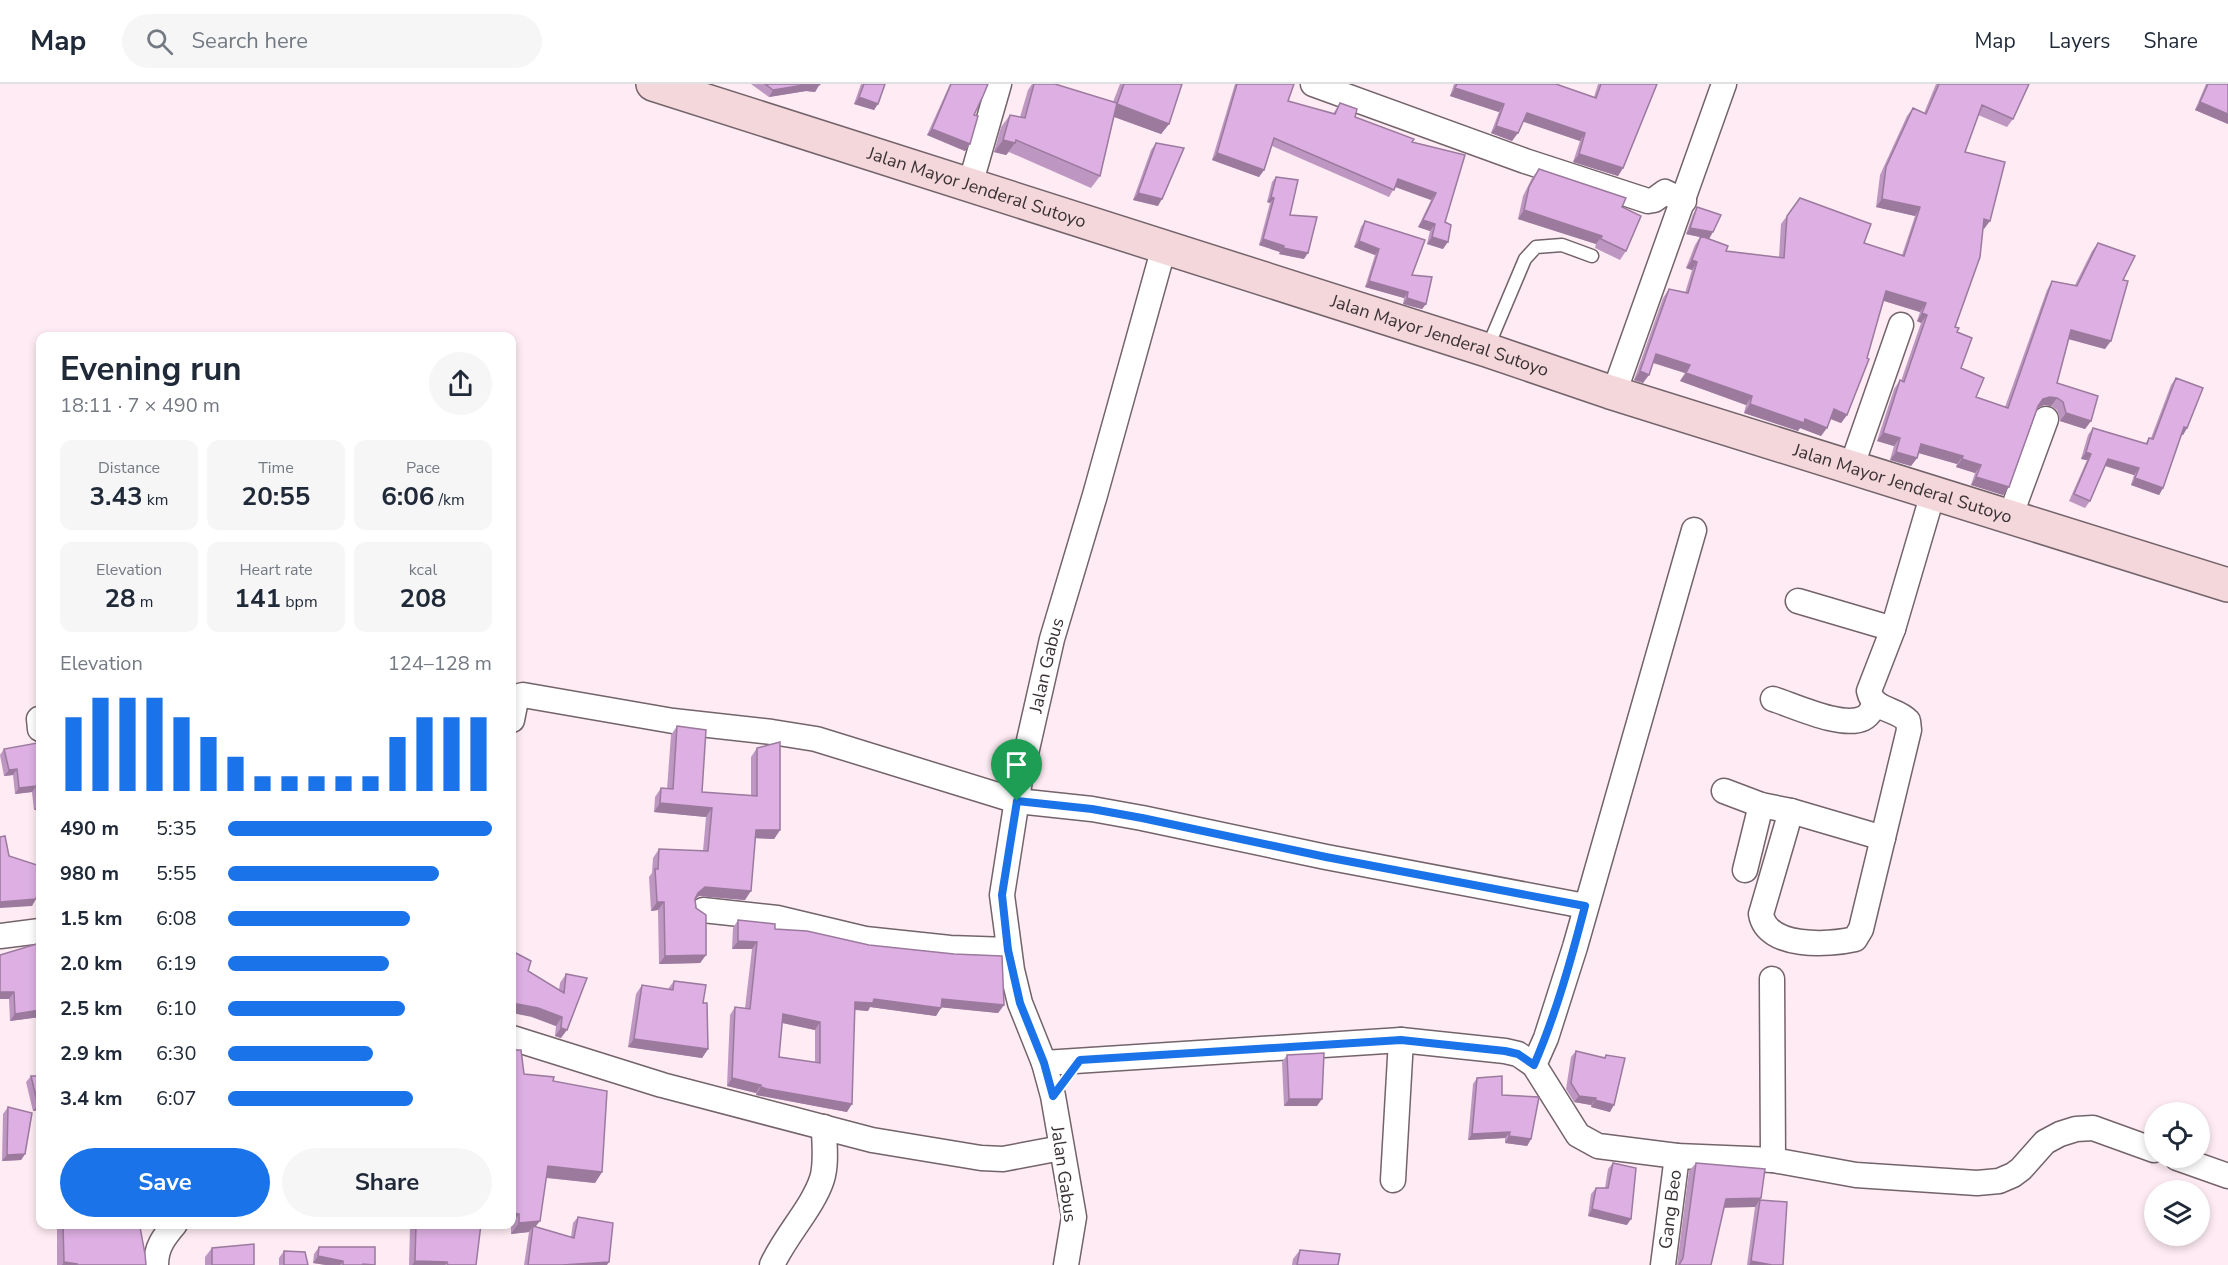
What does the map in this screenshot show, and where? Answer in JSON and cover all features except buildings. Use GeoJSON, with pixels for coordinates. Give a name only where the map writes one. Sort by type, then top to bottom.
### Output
{"type":"FeatureCollection","features":[{"type":"Feature","properties":{"kind":"main road","name":"Jalan Mayor Jenderal Sutoyo"},"geometry":{"type":"LineString","coordinates":[[653,84],[1487,350],[1605,390],[2228,585]]}},
{"type":"Feature","properties":{"kind":"street"},"geometry":{"type":"LineString","coordinates":[[970,185],[999,84]]}},
{"type":"Feature","properties":{"kind":"street"},"geometry":{"type":"LineString","coordinates":[[1313,84],[1513,157],[1648,201],[1674,196]]}},
{"type":"Feature","properties":{"kind":"street"},"geometry":{"type":"LineString","coordinates":[[1605,390],[1674,196],[1724,84]]}},
{"type":"Feature","properties":{"kind":"street","name":"Jalan Gabus"},"geometry":{"type":"LineString","coordinates":[[1066,1265],[1074,1217],[1053,1096],[1044,1063],[1020,1003],[1008,950],[1002,895],[1019,791],[1052,639],[1164,247]]}},
{"type":"Feature","properties":{"kind":"street"},"geometry":{"type":"LineString","coordinates":[[1851,468],[1901,324]]}},
{"type":"Feature","properties":{"kind":"street"},"geometry":{"type":"LineString","coordinates":[[2010,517],[2046,419]]}},
{"type":"Feature","properties":{"kind":"street"},"geometry":{"type":"LineString","coordinates":[[1791,811],[1761,914],[1763,922],[1769,930],[1794,942],[1835,944],[1855,939],[1861,930],[1907,739],[1908,721],[1904,716],[1876,704],[1869,691],[1893,629],[1933,493]]}},
{"type":"Feature","properties":{"kind":"street"},"geometry":{"type":"LineString","coordinates":[[1534,1065],[1546,1038],[1571,958],[1694,530]]}},
{"type":"Feature","properties":{"kind":"street"},"geometry":{"type":"LineString","coordinates":[[1798,602],[1893,629]]}},
{"type":"Feature","properties":{"kind":"street"},"geometry":{"type":"LineString","coordinates":[[516,700],[523,695],[673,721],[816,739],[1092,809],[1326,857],[1585,906]]}},
{"type":"Feature","properties":{"kind":"street"},"geometry":{"type":"LineString","coordinates":[[1773,699],[1839,721],[1865,718],[1876,704]]}},
{"type":"Feature","properties":{"kind":"street"},"geometry":{"type":"LineString","coordinates":[[1724,791],[1761,805],[1791,811],[1883,838]]}},
{"type":"Feature","properties":{"kind":"street"},"geometry":{"type":"LineString","coordinates":[[1761,805],[1736,868],[1772,876]]}},
{"type":"Feature","properties":{"kind":"street"},"geometry":{"type":"LineString","coordinates":[[703,910],[777,918],[865,939],[950,948],[1008,950]]}},
{"type":"Feature","properties":{"kind":"street"},"geometry":{"type":"LineString","coordinates":[[0,936],[36,932]]}},
{"type":"Feature","properties":{"kind":"street"},"geometry":{"type":"LineString","coordinates":[[1772,979],[1773,1160]]}},
{"type":"Feature","properties":{"kind":"street"},"geometry":{"type":"LineString","coordinates":[[516,1039],[662,1085],[872,1140],[981,1158],[1003,1159],[1061,1148]]}},
{"type":"Feature","properties":{"kind":"street"},"geometry":{"type":"LineString","coordinates":[[1393,1180],[1401,1040]]}},
{"type":"Feature","properties":{"kind":"street"},"geometry":{"type":"LineString","coordinates":[[1044,1063],[1401,1040],[1505,1051],[1518,1054],[1534,1065],[1578,1135],[1598,1146],[1677,1156],[1773,1160],[1856,1175],[1977,1183],[1999,1181],[2021,1169],[2045,1142],[2076,1129],[2093,1128],[2144,1146]]}},
{"type":"Feature","properties":{"kind":"street"},"geometry":{"type":"LineString","coordinates":[[1053,1096],[1080,1060]]}},
{"type":"Feature","properties":{"kind":"street"},"geometry":{"type":"LineString","coordinates":[[772,1265],[822,1178],[824,1127]]}},
{"type":"Feature","properties":{"kind":"street","name":"Gang Beo"},"geometry":{"type":"LineString","coordinates":[[1663,1265],[1677,1156]]}},
{"type":"Feature","properties":{"kind":"street"},"geometry":{"type":"LineString","coordinates":[[2205,1168],[2228,1176]]}},
{"type":"Feature","properties":{"kind":"street"},"geometry":{"type":"LineString","coordinates":[[156,1265],[156,1252],[170,1229]]}},
{"type":"Feature","properties":{"kind":"lane"},"geometry":{"type":"LineString","coordinates":[[1487,350],[1500,324],[1525,259],[1536,247],[1562,245],[1592,256]]}},
{"type":"Feature","properties":{"kind":"route"},"geometry":{"type":"LineString","coordinates":[[1017,801],[1092,809],[1142,818],[1326,857],[1585,906],[1575,947],[1546,1038],[1534,1065],[1518,1054],[1505,1051],[1401,1040],[1279,1047],[1080,1060],[1053,1096],[1044,1063],[1020,1003],[1008,950],[1002,895],[1017,801]]}}]}
